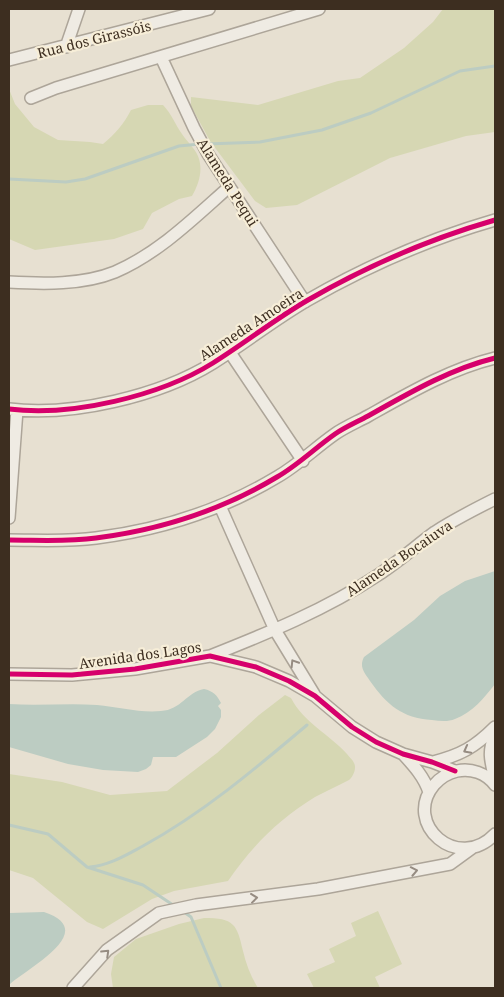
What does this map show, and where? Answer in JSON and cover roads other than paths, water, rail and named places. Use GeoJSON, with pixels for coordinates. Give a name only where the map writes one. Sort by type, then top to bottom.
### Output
{"type":"FeatureCollection","features":[{"type":"Feature","properties":{"kind":"street"},"geometry":{"type":"LineString","coordinates":[[66,47],[79,9]]}},
{"type":"Feature","properties":{"kind":"street","name":"Rua dos Girassóis"},"geometry":{"type":"LineString","coordinates":[[9,60],[209,9]]}},
{"type":"Feature","properties":{"kind":"street"},"geometry":{"type":"LineString","coordinates":[[31,98],[56,88],[319,9]]}},
{"type":"Feature","properties":{"kind":"street","name":"Alameda Pequi"},"geometry":{"type":"LineString","coordinates":[[161,57],[208,154],[305,302]]}},
{"type":"Feature","properties":{"kind":"street"},"geometry":{"type":"LineString","coordinates":[[9,282],[65,282],[92,279],[114,272],[141,259],[174,235],[229,187]]}},
{"type":"Feature","properties":{"kind":"street","name":"Alameda Amoeira"},"geometry":{"type":"LineString","coordinates":[[13,410],[92,407],[180,380],[212,364],[305,302],[394,256],[461,230],[495,220]]}},
{"type":"Feature","properties":{"kind":"street"},"geometry":{"type":"LineString","coordinates":[[230,351],[303,460]]}},
{"type":"Feature","properties":{"kind":"street"},"geometry":{"type":"LineString","coordinates":[[9,540],[53,541],[96,538],[162,526],[220,506],[278,477],[336,434],[399,398],[473,364],[495,358]]}},
{"type":"Feature","properties":{"kind":"street"},"geometry":{"type":"LineString","coordinates":[[9,518],[13,410]]}},
{"type":"Feature","properties":{"kind":"street","name":"Alameda Bocaiuva"},"geometry":{"type":"LineString","coordinates":[[275,630],[308,616],[342,597],[378,575],[434,533],[495,499]]}},
{"type":"Feature","properties":{"kind":"street"},"geometry":{"type":"LineString","coordinates":[[220,506],[275,630],[315,696]]}},
{"type":"Feature","properties":{"kind":"street","name":"Avenida dos Lagos"},"geometry":{"type":"LineString","coordinates":[[9,674],[72,676],[135,669],[210,656],[275,630]]}},
{"type":"Feature","properties":{"kind":"street","name":"Avenida dos Lagos"},"geometry":{"type":"LineString","coordinates":[[210,656],[256,667],[289,681],[315,696],[360,732],[376,742],[403,754],[455,771]]}},
{"type":"Feature","properties":{"kind":"street"},"geometry":{"type":"LineString","coordinates":[[432,762],[452,758],[473,748],[495,727]]}},
{"type":"Feature","properties":{"kind":"street"},"geometry":{"type":"LineString","coordinates":[[495,736],[489,754],[495,779]]}},
{"type":"Feature","properties":{"kind":"street","name":"Avenida dos Lagos"},"geometry":{"type":"LineString","coordinates":[[403,754],[417,770],[429,792]]}},
{"type":"Feature","properties":{"kind":"street"},"geometry":{"type":"LineString","coordinates":[[468,770],[493,767]]}},
{"type":"Feature","properties":{"kind":"street","name":"Avenida dos Lagos"},"geometry":{"type":"LineString","coordinates":[[429,792],[432,786],[442,777],[455,771],[468,770],[482,774],[495,784]]}},
{"type":"Feature","properties":{"kind":"street"},"geometry":{"type":"LineString","coordinates":[[429,792],[425,805],[426,819],[436,836],[452,847],[472,848]]}},
{"type":"Feature","properties":{"kind":"street"},"geometry":{"type":"LineString","coordinates":[[76,987],[107,950],[159,913],[196,905],[318,889],[450,864],[472,848],[494,836]]}},
{"type":"Feature","properties":{"kind":"waterway"},"geometry":{"type":"LineString","coordinates":[[206,144],[260,142],[322,130],[371,113],[460,71],[495,66]]}},
{"type":"Feature","properties":{"kind":"waterway"},"geometry":{"type":"LineString","coordinates":[[9,179],[66,182],[85,179],[179,146],[200,144]]}},
{"type":"Feature","properties":{"kind":"waterway"},"geometry":{"type":"LineString","coordinates":[[90,867],[111,862],[124,856],[187,819],[248,774],[307,725]]}},
{"type":"Feature","properties":{"kind":"waterway"},"geometry":{"type":"LineString","coordinates":[[9,825],[48,834],[87,867],[143,885],[176,907]]}},
{"type":"Feature","properties":{"kind":"waterway"},"geometry":{"type":"LineString","coordinates":[[184,912],[191,917],[221,988]]}}]}
